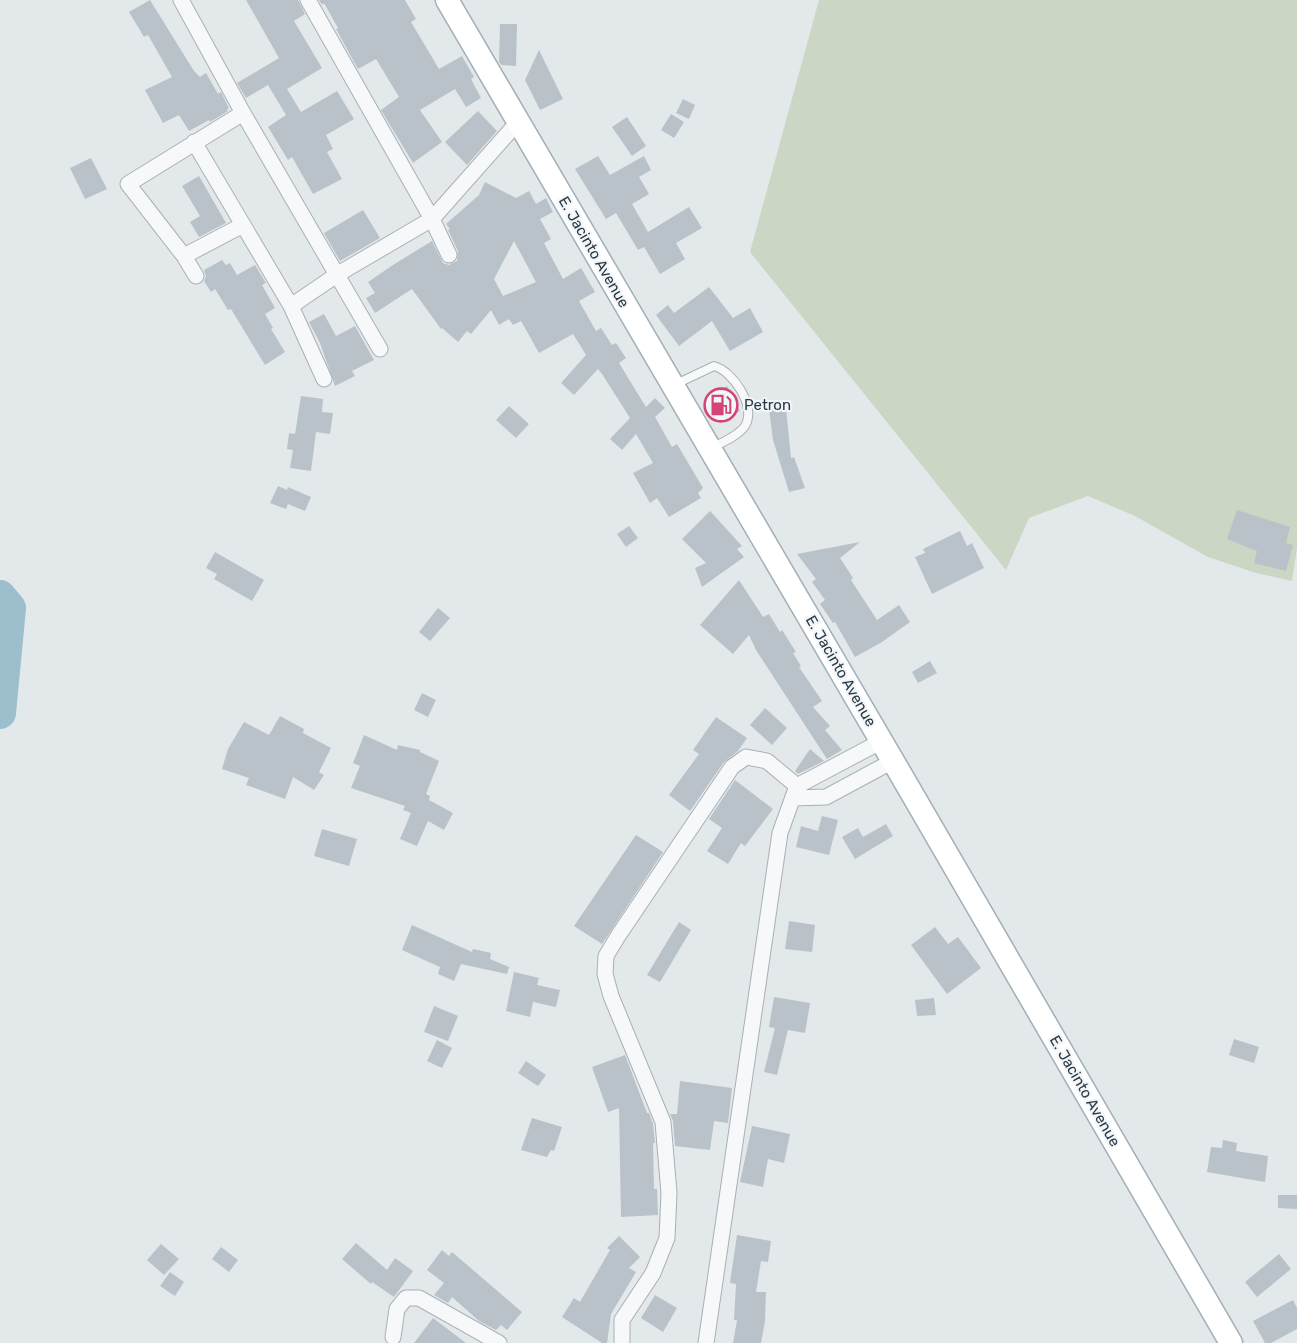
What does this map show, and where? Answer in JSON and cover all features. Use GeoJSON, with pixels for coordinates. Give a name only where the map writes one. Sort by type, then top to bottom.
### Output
{"type":"FeatureCollection","features":[{"type":"Feature","properties":{"kind":"main road","name":"E. Jacinto Avenue"},"geometry":{"type":"LineString","coordinates":[[447,0],[882,741],[1231,1343]]}},
{"type":"Feature","properties":{"kind":"street"},"geometry":{"type":"LineString","coordinates":[[181,0],[243,113],[380,349]]}},
{"type":"Feature","properties":{"kind":"street"},"geometry":{"type":"LineString","coordinates":[[308,0],[432,219],[448,255]]}},
{"type":"Feature","properties":{"kind":"street"},"geometry":{"type":"LineString","coordinates":[[196,276],[184,256],[128,184],[243,113]]}},
{"type":"Feature","properties":{"kind":"street"},"geometry":{"type":"LineString","coordinates":[[291,306],[338,274],[432,219],[518,122]]}},
{"type":"Feature","properties":{"kind":"street"},"geometry":{"type":"LineString","coordinates":[[194,142],[291,306],[324,379]]}},
{"type":"Feature","properties":{"kind":"street"},"geometry":{"type":"LineString","coordinates":[[184,256],[243,225]]}},
{"type":"Feature","properties":{"kind":"street"},"geometry":{"type":"LineString","coordinates":[[706,1343],[780,833],[795,792],[882,741]]}},
{"type":"Feature","properties":{"kind":"street"},"geometry":{"type":"LineString","coordinates":[[622,1343],[622,1320],[653,1273],[667,1238],[669,1193],[663,1122],[611,996],[605,974],[606,956],[732,767],[746,757],[767,761],[795,792],[826,797],[893,760]]}},
{"type":"Feature","properties":{"kind":"street"},"geometry":{"type":"LineString","coordinates":[[393,1337],[397,1309],[406,1298],[419,1298],[499,1343]]}},
{"type":"Feature","properties":{"kind":"lane"},"geometry":{"type":"LineString","coordinates":[[673,386],[714,366],[722,368],[731,375],[748,405],[750,416],[737,434],[710,449]]}},
{"type":"Feature","properties":{"kind":"green space"},"geometry":{"type":"Polygon","coordinates":[[[819,0],[1297,0],[1297,548],[1292,581],[1256,573],[1208,557],[1135,516],[1088,496],[1029,518],[1006,570],[750,252],[819,0]]]}},
{"type":"Feature","properties":{"kind":"building"},"geometry":{"type":"Polygon","coordinates":[[[150,0],[194,71],[200,77],[206,73],[218,94],[221,92],[229,108],[228,111],[210,122],[209,120],[189,131],[179,115],[163,123],[145,90],[172,77],[148,35],[144,37],[129,12],[150,0]]]}},
{"type":"Feature","properties":{"kind":"building"},"geometry":{"type":"Polygon","coordinates":[[[246,0],[298,0],[305,14],[294,21],[322,68],[287,89],[301,112],[337,91],[354,119],[326,135],[333,149],[327,152],[342,179],[313,194],[292,157],[288,160],[268,127],[286,115],[268,85],[246,98],[237,83],[279,58],[246,0]]]}},
{"type":"Feature","properties":{"kind":"building"},"geometry":{"type":"Polygon","coordinates":[[[319,0],[405,0],[416,19],[411,22],[439,69],[462,56],[474,77],[471,79],[481,98],[466,107],[455,89],[420,110],[442,142],[413,163],[381,110],[399,97],[376,59],[358,69],[324,3],[322,5],[319,0]]]}},
{"type":"Feature","properties":{"kind":"building"},"geometry":{"type":"Polygon","coordinates":[[[500,24],[517,24],[516,66],[501,65],[499,62],[500,24]]]}},
{"type":"Feature","properties":{"kind":"building"},"geometry":{"type":"Polygon","coordinates":[[[539,50],[563,99],[540,110],[525,80],[539,50]]]}},
{"type":"Feature","properties":{"kind":"building"},"geometry":{"type":"Polygon","coordinates":[[[683,99],[695,105],[689,119],[676,113],[683,99]]]}},
{"type":"Feature","properties":{"kind":"building"},"geometry":{"type":"Polygon","coordinates":[[[478,111],[497,131],[467,165],[445,142],[478,111]]]}},
{"type":"Feature","properties":{"kind":"building"},"geometry":{"type":"Polygon","coordinates":[[[671,114],[684,122],[674,138],[661,130],[671,114]]]}},
{"type":"Feature","properties":{"kind":"building"},"geometry":{"type":"Polygon","coordinates":[[[627,117],[646,146],[632,156],[612,127],[627,117]]]}},
{"type":"Feature","properties":{"kind":"building"},"geometry":{"type":"Polygon","coordinates":[[[598,156],[610,175],[644,156],[651,170],[639,177],[649,194],[632,204],[648,232],[689,207],[702,228],[676,243],[685,259],[660,274],[644,247],[638,250],[616,213],[606,219],[575,169],[598,156]]]}},
{"type":"Feature","properties":{"kind":"building"},"geometry":{"type":"Polygon","coordinates":[[[91,158],[107,189],[85,199],[70,168],[91,158]]]}},
{"type":"Feature","properties":{"kind":"building"},"geometry":{"type":"Polygon","coordinates":[[[199,176],[226,223],[199,237],[190,222],[200,216],[182,186],[199,176]]]}},
{"type":"Feature","properties":{"kind":"building"},"geometry":{"type":"Polygon","coordinates":[[[485,182],[516,198],[529,191],[536,204],[546,198],[553,212],[540,219],[551,239],[544,243],[563,279],[581,268],[595,292],[579,301],[596,331],[601,328],[612,345],[616,343],[626,358],[619,363],[646,407],[655,398],[665,408],[655,417],[672,447],[677,444],[703,488],[698,493],[701,498],[669,517],[657,498],[650,503],[633,473],[653,463],[636,434],[622,450],[610,439],[630,418],[602,374],[598,369],[574,395],[561,383],[586,355],[573,334],[539,353],[521,321],[513,325],[509,319],[499,325],[491,310],[471,334],[467,331],[458,342],[441,329],[412,289],[375,313],[366,298],[375,293],[368,282],[393,265],[432,241],[443,263],[449,265],[457,261],[458,251],[446,224],[479,195],[485,182]],[[514,241],[494,279],[503,296],[536,282],[514,241]]]}},
{"type":"Feature","properties":{"kind":"building"},"geometry":{"type":"Polygon","coordinates":[[[363,210],[380,238],[340,261],[324,233],[363,210]]]}},
{"type":"Feature","properties":{"kind":"building"},"geometry":{"type":"Polygon","coordinates":[[[222,260],[226,265],[230,263],[237,275],[255,265],[266,283],[262,285],[275,308],[265,314],[285,352],[265,365],[231,309],[228,310],[215,289],[211,292],[204,281],[206,276],[204,270],[222,260]]]}},
{"type":"Feature","properties":{"kind":"building"},"geometry":{"type":"Polygon","coordinates":[[[709,287],[733,318],[750,308],[763,332],[730,351],[712,321],[679,346],[656,315],[668,305],[674,313],[709,287]]]}},
{"type":"Feature","properties":{"kind":"building"},"geometry":{"type":"Polygon","coordinates":[[[324,314],[336,336],[355,326],[374,360],[352,371],[355,376],[335,386],[320,343],[309,322],[324,314]]]}},
{"type":"Feature","properties":{"kind":"building"},"geometry":{"type":"Polygon","coordinates":[[[727,386],[740,411],[718,422],[705,398],[727,386]]]}},
{"type":"Feature","properties":{"kind":"building"},"geometry":{"type":"Polygon","coordinates":[[[301,396],[323,399],[322,412],[333,413],[330,434],[316,432],[311,471],[290,468],[293,450],[287,449],[289,433],[295,434],[301,396]]]}},
{"type":"Feature","properties":{"kind":"building"},"geometry":{"type":"Polygon","coordinates":[[[509,406],[529,424],[516,438],[496,420],[509,406]]]}},
{"type":"Feature","properties":{"kind":"building"},"geometry":{"type":"Polygon","coordinates":[[[786,408],[791,458],[794,457],[805,488],[789,492],[773,440],[769,409],[786,408]]]}},
{"type":"Feature","properties":{"kind":"building"},"geometry":{"type":"Polygon","coordinates":[[[278,486],[287,490],[288,487],[311,497],[305,511],[288,504],[286,509],[270,503],[278,486]]]}},
{"type":"Feature","properties":{"kind":"building"},"geometry":{"type":"Polygon","coordinates":[[[1237,510],[1290,527],[1286,543],[1293,545],[1286,571],[1254,563],[1257,551],[1227,539],[1237,510]]]}},
{"type":"Feature","properties":{"kind":"building"},"geometry":{"type":"Polygon","coordinates":[[[710,511],[742,546],[737,549],[744,557],[702,587],[695,568],[706,563],[682,539],[710,511]]]}},
{"type":"Feature","properties":{"kind":"building"},"geometry":{"type":"Polygon","coordinates":[[[629,526],[638,538],[626,547],[617,534],[629,526]]]}},
{"type":"Feature","properties":{"kind":"building"},"geometry":{"type":"Polygon","coordinates":[[[960,531],[967,546],[972,543],[984,568],[932,594],[915,557],[925,553],[923,549],[960,531]]]}},
{"type":"Feature","properties":{"kind":"building"},"geometry":{"type":"Polygon","coordinates":[[[860,542],[840,558],[853,578],[851,580],[877,620],[899,605],[910,622],[882,642],[855,657],[835,622],[833,623],[820,604],[825,600],[812,582],[816,579],[797,554],[860,542]]]}},
{"type":"Feature","properties":{"kind":"building"},"geometry":{"type":"Polygon","coordinates":[[[215,552],[264,580],[252,601],[214,579],[217,574],[206,568],[215,552]]]}},
{"type":"Feature","properties":{"kind":"building"},"geometry":{"type":"Polygon","coordinates":[[[739,580],[763,617],[769,614],[780,632],[782,630],[796,652],[793,653],[801,666],[799,667],[822,701],[813,707],[830,726],[825,730],[842,750],[827,759],[756,650],[749,635],[733,654],[700,625],[739,580]]]}},
{"type":"Feature","properties":{"kind":"building"},"geometry":{"type":"Polygon","coordinates":[[[438,608],[450,618],[430,641],[419,632],[438,608]]]}},
{"type":"Feature","properties":{"kind":"building"},"geometry":{"type":"Polygon","coordinates":[[[930,661],[937,673],[918,683],[912,672],[930,661]]]}},
{"type":"Feature","properties":{"kind":"building"},"geometry":{"type":"Polygon","coordinates":[[[422,693],[436,700],[428,717],[414,710],[422,693]]]}},
{"type":"Feature","properties":{"kind":"building"},"geometry":{"type":"Polygon","coordinates":[[[765,708],[787,728],[772,745],[750,725],[765,708]]]}},
{"type":"Feature","properties":{"kind":"building"},"geometry":{"type":"Polygon","coordinates":[[[280,716],[304,729],[303,733],[331,748],[319,772],[324,775],[314,790],[293,777],[285,799],[246,785],[249,778],[222,769],[228,749],[244,722],[269,735],[280,716]]]}},
{"type":"Feature","properties":{"kind":"building"},"geometry":{"type":"Polygon","coordinates":[[[716,717],[747,738],[738,751],[724,762],[690,811],[669,795],[699,754],[693,750],[716,717]]]}},
{"type":"Feature","properties":{"kind":"building"},"geometry":{"type":"Polygon","coordinates":[[[364,735],[397,750],[398,745],[420,750],[439,761],[426,794],[430,796],[429,800],[453,813],[444,830],[428,821],[417,846],[400,839],[411,813],[403,810],[405,806],[351,788],[360,766],[353,763],[364,735]]]}},
{"type":"Feature","properties":{"kind":"building"},"geometry":{"type":"Polygon","coordinates":[[[810,749],[824,761],[798,774],[795,771],[810,749]]]}},
{"type":"Feature","properties":{"kind":"building"},"geometry":{"type":"Polygon","coordinates":[[[735,780],[773,809],[745,846],[741,843],[728,864],[707,851],[722,828],[709,819],[735,780]]]}},
{"type":"Feature","properties":{"kind":"building"},"geometry":{"type":"Polygon","coordinates":[[[822,816],[838,820],[829,855],[796,847],[801,826],[818,831],[822,816]]]}},
{"type":"Feature","properties":{"kind":"building"},"geometry":{"type":"Polygon","coordinates":[[[886,824],[893,836],[855,859],[842,837],[858,828],[863,837],[886,824]]]}},
{"type":"Feature","properties":{"kind":"building"},"geometry":{"type":"Polygon","coordinates":[[[322,829],[357,839],[349,866],[314,856],[322,829]]]}},
{"type":"Feature","properties":{"kind":"building"},"geometry":{"type":"Polygon","coordinates":[[[636,835],[663,852],[602,944],[574,926],[636,835]]]}},
{"type":"Feature","properties":{"kind":"building"},"geometry":{"type":"Polygon","coordinates":[[[789,921],[815,925],[812,952],[785,949],[789,921]]]}},
{"type":"Feature","properties":{"kind":"building"},"geometry":{"type":"Polygon","coordinates":[[[679,922],[691,930],[660,982],[647,975],[679,922]]]}},
{"type":"Feature","properties":{"kind":"building"},"geometry":{"type":"Polygon","coordinates":[[[412,925],[472,952],[473,949],[491,953],[490,959],[509,967],[507,974],[461,964],[454,981],[438,974],[440,967],[402,950],[412,925]]]}},
{"type":"Feature","properties":{"kind":"building"},"geometry":{"type":"Polygon","coordinates":[[[935,927],[948,944],[958,937],[981,968],[947,994],[911,945],[935,927]]]}},
{"type":"Feature","properties":{"kind":"building"},"geometry":{"type":"Polygon","coordinates":[[[514,972],[539,978],[537,985],[560,990],[556,1007],[533,1002],[530,1017],[506,1011],[514,972]]]}},
{"type":"Feature","properties":{"kind":"building"},"geometry":{"type":"Polygon","coordinates":[[[774,997],[810,1003],[805,1033],[788,1030],[777,1075],[764,1072],[775,1028],[769,1027],[774,997]]]}},
{"type":"Feature","properties":{"kind":"building"},"geometry":{"type":"Polygon","coordinates":[[[934,998],[936,1015],[917,1016],[915,1000],[934,998]]]}},
{"type":"Feature","properties":{"kind":"building"},"geometry":{"type":"Polygon","coordinates":[[[434,1006],[458,1016],[448,1041],[424,1032],[434,1006]]]}},
{"type":"Feature","properties":{"kind":"building"},"geometry":{"type":"Polygon","coordinates":[[[1234,1039],[1259,1047],[1254,1063],[1229,1055],[1234,1039]]]}},
{"type":"Feature","properties":{"kind":"building"},"geometry":{"type":"Polygon","coordinates":[[[437,1040],[452,1048],[442,1068],[427,1061],[437,1040]]]}},
{"type":"Feature","properties":{"kind":"building"},"geometry":{"type":"Polygon","coordinates":[[[625,1055],[653,1124],[654,1189],[657,1189],[658,1215],[621,1217],[619,1108],[608,1112],[592,1067],[625,1055]]]}},
{"type":"Feature","properties":{"kind":"building"},"geometry":{"type":"Polygon","coordinates":[[[526,1061],[546,1075],[538,1086],[518,1073],[526,1061]]]}},
{"type":"Feature","properties":{"kind":"building"},"geometry":{"type":"Polygon","coordinates":[[[680,1081],[732,1088],[728,1123],[714,1121],[710,1150],[675,1146],[673,1121],[670,1114],[677,1114],[680,1081]]]}},
{"type":"Feature","properties":{"kind":"building"},"geometry":{"type":"Polygon","coordinates":[[[532,1118],[562,1127],[554,1151],[551,1150],[547,1157],[521,1150],[532,1118]]]}},
{"type":"Feature","properties":{"kind":"building"},"geometry":{"type":"Polygon","coordinates":[[[752,1126],[790,1134],[784,1163],[768,1159],[763,1187],[740,1182],[752,1126]]]}},
{"type":"Feature","properties":{"kind":"building"},"geometry":{"type":"Polygon","coordinates":[[[1223,1140],[1237,1143],[1236,1151],[1268,1156],[1265,1182],[1207,1172],[1211,1147],[1222,1148],[1223,1140]]]}},
{"type":"Feature","properties":{"kind":"building"},"geometry":{"type":"Polygon","coordinates":[[[1278,1195],[1297,1195],[1297,1209],[1278,1208],[1278,1195]]]}},
{"type":"Feature","properties":{"kind":"building"},"geometry":{"type":"Polygon","coordinates":[[[737,1235],[771,1241],[768,1262],[761,1261],[756,1292],[766,1292],[765,1321],[761,1343],[733,1343],[737,1320],[734,1320],[736,1284],[730,1283],[737,1235]]]}},
{"type":"Feature","properties":{"kind":"building"},"geometry":{"type":"Polygon","coordinates":[[[619,1236],[640,1257],[629,1268],[636,1272],[611,1314],[607,1343],[602,1343],[562,1317],[574,1298],[580,1302],[610,1250],[607,1248],[619,1236]]]}},
{"type":"Feature","properties":{"kind":"building"},"geometry":{"type":"Polygon","coordinates":[[[356,1243],[387,1270],[395,1258],[413,1271],[394,1297],[372,1282],[371,1284],[342,1259],[356,1243]]]}},
{"type":"Feature","properties":{"kind":"building"},"geometry":{"type":"Polygon","coordinates":[[[161,1244],[179,1259],[164,1275],[147,1260],[161,1244]]]}},
{"type":"Feature","properties":{"kind":"building"},"geometry":{"type":"Polygon","coordinates":[[[221,1247],[238,1260],[229,1272],[212,1259],[221,1247]]]}},
{"type":"Feature","properties":{"kind":"building"},"geometry":{"type":"Polygon","coordinates":[[[442,1250],[449,1256],[452,1252],[522,1312],[507,1330],[501,1325],[496,1330],[479,1321],[452,1297],[448,1303],[434,1295],[444,1283],[427,1270],[442,1250]]]}},
{"type":"Feature","properties":{"kind":"building"},"geometry":{"type":"Polygon","coordinates":[[[1279,1254],[1291,1269],[1257,1297],[1245,1282],[1279,1254]]]}},
{"type":"Feature","properties":{"kind":"building"},"geometry":{"type":"Polygon","coordinates":[[[170,1272],[184,1282],[175,1296],[160,1286],[170,1272]]]}},
{"type":"Feature","properties":{"kind":"building"},"geometry":{"type":"Polygon","coordinates":[[[655,1295],[677,1308],[663,1332],[641,1318],[655,1295]]]}},
{"type":"Feature","properties":{"kind":"building"},"geometry":{"type":"Polygon","coordinates":[[[1293,1300],[1297,1308],[1297,1329],[1271,1343],[1265,1343],[1253,1321],[1293,1300]]]}},
{"type":"Feature","properties":{"kind":"building"},"geometry":{"type":"Polygon","coordinates":[[[433,1318],[466,1343],[414,1343],[433,1318]]]}},
{"type":"Feature","properties":{"kind":"waterway"},"geometry":{"type":"LineString","coordinates":[[0,596],[10,608],[0,713]]}},
{"type":"Feature","properties":{"kind":"place","name":"Petron"},"geometry":{"type":"Point","coordinates":[721,405]}}]}
